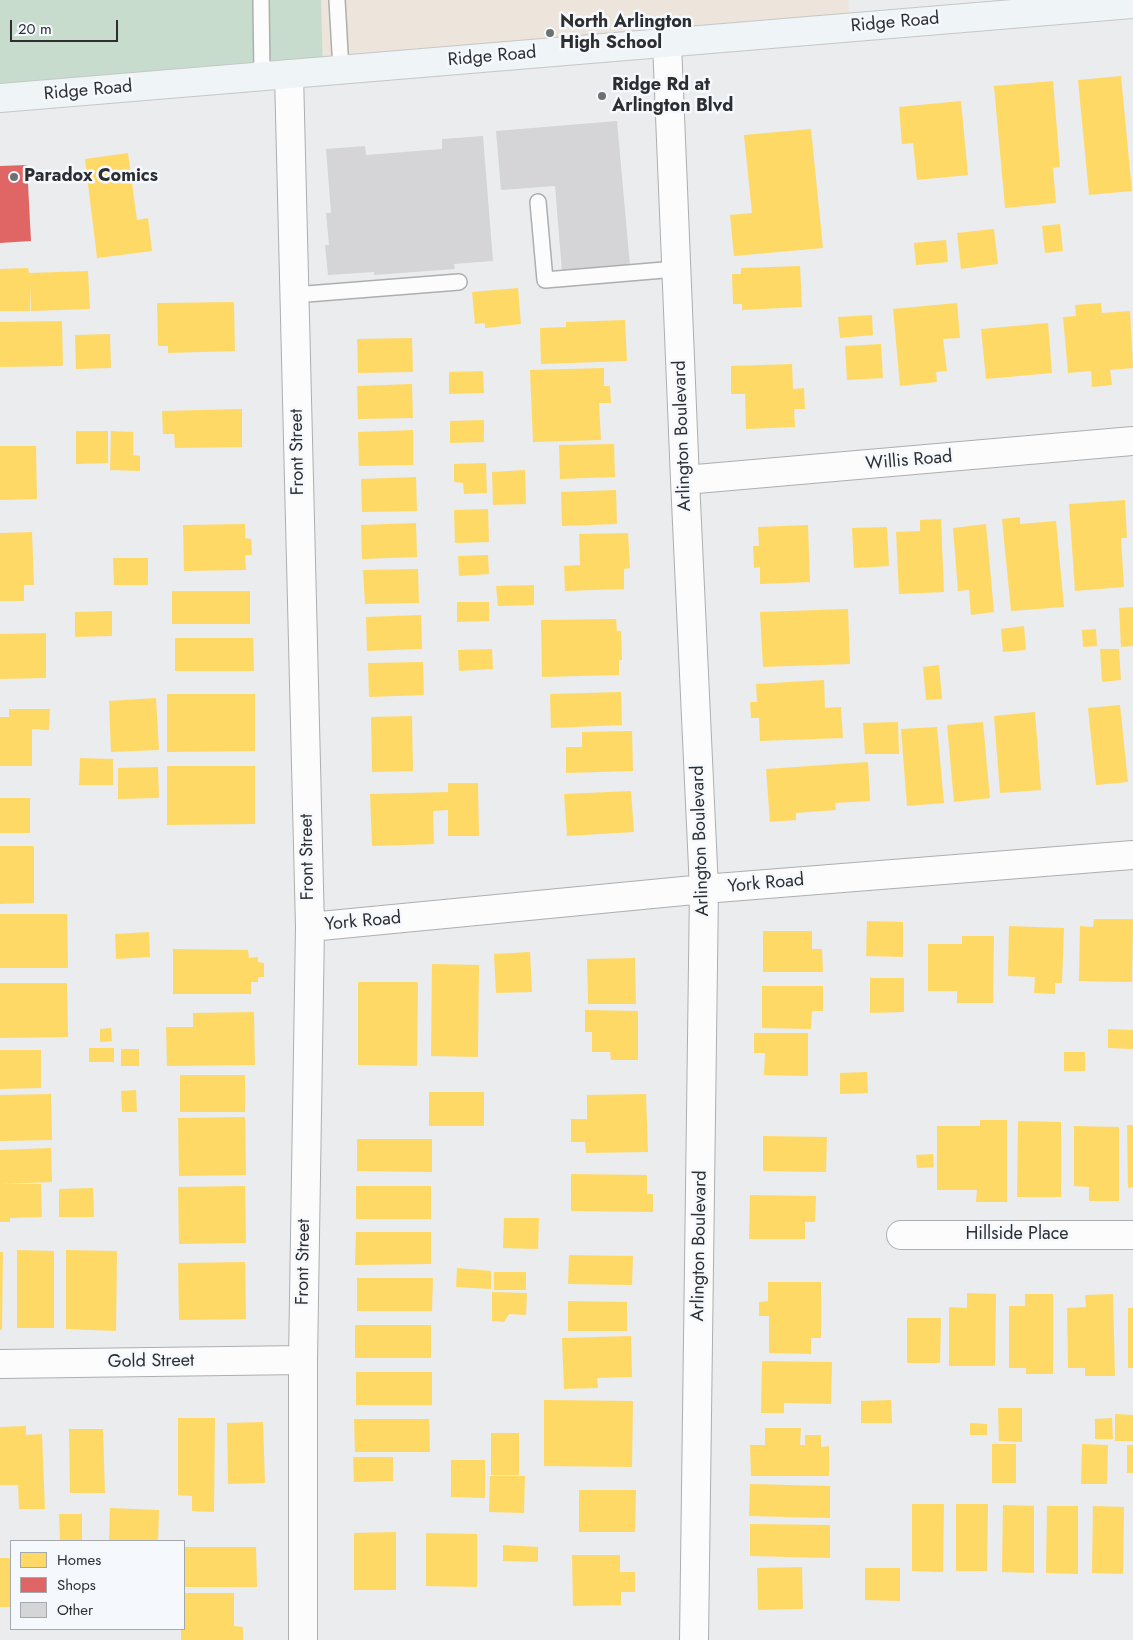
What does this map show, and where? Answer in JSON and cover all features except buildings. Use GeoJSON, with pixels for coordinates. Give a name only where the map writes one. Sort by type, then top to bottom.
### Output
{"type":"FeatureCollection","features":[{"type":"Feature","properties":{"kind":"main road","name":"Ridge Road"},"geometry":{"type":"LineString","coordinates":[[0,98],[667,42],[1001,7],[1133,4]]}},
{"type":"Feature","properties":{"kind":"street","name":"Arlington Boulevard"},"geometry":{"type":"LineString","coordinates":[[667,42],[704,889],[694,1640]]}},
{"type":"Feature","properties":{"kind":"street","name":"Front Street"},"geometry":{"type":"LineString","coordinates":[[289,74],[310,927],[303,1360],[303,1640]]}},
{"type":"Feature","properties":{"kind":"street","name":"Willis Road"},"geometry":{"type":"LineString","coordinates":[[685,480],[1133,441]]}},
{"type":"Feature","properties":{"kind":"street","name":"York Road"},"geometry":{"type":"LineString","coordinates":[[310,927],[704,889],[1133,855]]}},
{"type":"Feature","properties":{"kind":"street","name":"Hillside Place"},"geometry":{"type":"LineString","coordinates":[[901,1234],[1133,1235]]}},
{"type":"Feature","properties":{"kind":"street","name":"Gold Street"},"geometry":{"type":"LineString","coordinates":[[0,1364],[303,1360]]}},
{"type":"Feature","properties":{"kind":"lane"},"geometry":{"type":"LineString","coordinates":[[261,0],[262,76]]}},
{"type":"Feature","properties":{"kind":"lane"},"geometry":{"type":"LineString","coordinates":[[337,0],[341,70]]}},
{"type":"Feature","properties":{"kind":"lane"},"geometry":{"type":"LineString","coordinates":[[538,202],[545,280],[676,269]]}},
{"type":"Feature","properties":{"kind":"lane"},"geometry":{"type":"LineString","coordinates":[[294,295],[459,282]]}},
{"type":"Feature","properties":{"kind":"shaded area","name":"North Arlington High School"},"geometry":{"type":"Polygon","coordinates":[[[321,0],[848,0],[850,27],[323,71],[321,0]]]}},
{"type":"Feature","properties":{"kind":"green space"},"geometry":{"type":"Polygon","coordinates":[[[0,0],[321,0],[323,71],[0,98],[0,0]]]}},
{"type":"Feature","properties":{"kind":"place","name":"North Arlington High School"},"geometry":{"type":"Point","coordinates":[550,33]}},
{"type":"Feature","properties":{"kind":"place","name":"Ridge Rd at Arlington Blvd"},"geometry":{"type":"Point","coordinates":[602,96]}},
{"type":"Feature","properties":{"kind":"place","name":"Paradox Comics"},"geometry":{"type":"Point","coordinates":[14,177]}}]}
